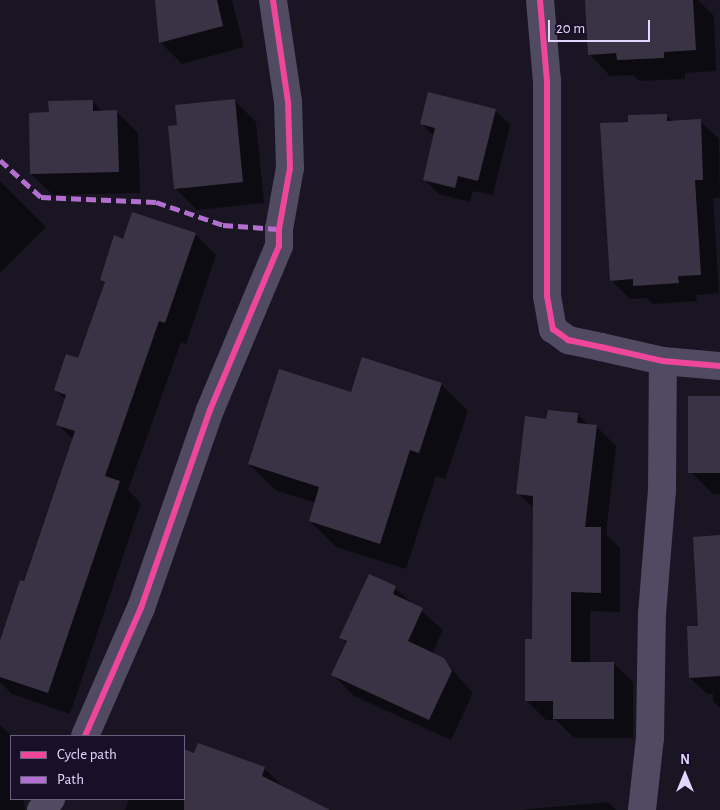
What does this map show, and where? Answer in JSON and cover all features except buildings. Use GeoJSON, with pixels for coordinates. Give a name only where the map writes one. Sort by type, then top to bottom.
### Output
{"type":"FeatureCollection","features":[{"type":"Feature","properties":{"kind":"street"},"geometry":{"type":"LineString","coordinates":[[85,735],[141,608],[210,410],[279,246],[279,229],[290,168],[288,111],[273,0]]}},
{"type":"Feature","properties":{"kind":"street"},"geometry":{"type":"LineString","coordinates":[[540,0],[547,81],[548,313],[553,329],[568,340],[663,361],[720,366]]}},
{"type":"Feature","properties":{"kind":"street"},"geometry":{"type":"LineString","coordinates":[[642,810],[650,738],[652,614],[662,491],[663,361]]}},
{"type":"Feature","properties":{"kind":"street"},"geometry":{"type":"LineString","coordinates":[[42,810],[50,800]]}},
{"type":"Feature","properties":{"kind":"marked path"},"geometry":{"type":"LineString","coordinates":[[0,160],[41,197],[156,202],[223,225],[279,229]]}},
{"type":"Feature","properties":{"kind":"cycle path"},"geometry":{"type":"LineString","coordinates":[[85,735],[141,608],[210,410],[279,246],[279,229],[290,168],[288,102],[273,0]]}},
{"type":"Feature","properties":{"kind":"cycle path"},"geometry":{"type":"LineString","coordinates":[[540,0],[547,81],[547,296],[553,329],[568,340],[663,361],[720,366]]}}]}
